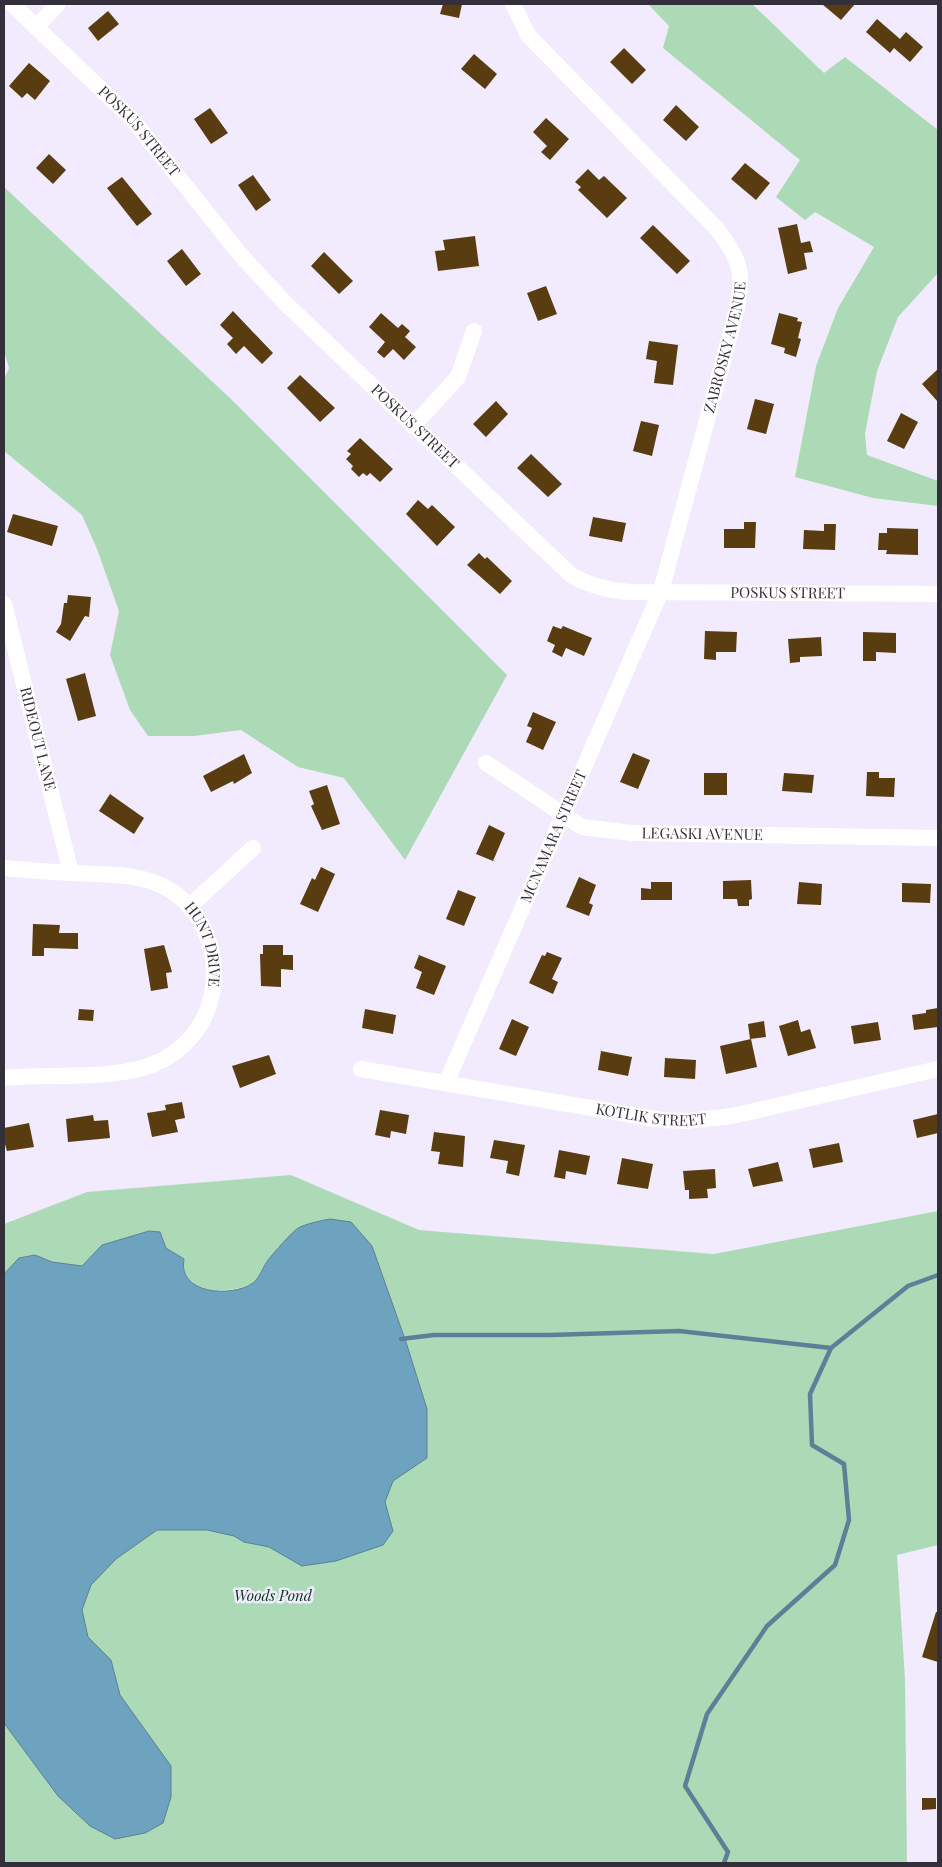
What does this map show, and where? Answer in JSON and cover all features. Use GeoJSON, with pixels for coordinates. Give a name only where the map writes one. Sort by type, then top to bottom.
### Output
{"type":"FeatureCollection","features":[{"type":"Feature","properties":{"kind":"street","name":"POSKUS STREET"},"geometry":{"type":"LineString","coordinates":[[12,4],[132,119],[239,253],[273,291],[571,575],[586,583],[614,591],[938,594]]}},
{"type":"Feature","properties":{"kind":"street"},"geometry":{"type":"LineString","coordinates":[[36,26],[58,4]]}},
{"type":"Feature","properties":{"kind":"street","name":"ZABROSKY AVENUE"},"geometry":{"type":"LineString","coordinates":[[514,4],[528,35],[716,228],[738,259],[742,277],[740,297],[661,591]]}},
{"type":"Feature","properties":{"kind":"street"},"geometry":{"type":"LineString","coordinates":[[413,426],[458,377],[474,331]]}},
{"type":"Feature","properties":{"kind":"street","name":"MCNAMARA STREET"},"geometry":{"type":"LineString","coordinates":[[446,1083],[661,591]]}},
{"type":"Feature","properties":{"kind":"street","name":"RIDEOUT LANE"},"geometry":{"type":"LineString","coordinates":[[4,604],[71,873]]}},
{"type":"Feature","properties":{"kind":"street","name":"LEGASKI AVENUE"},"geometry":{"type":"LineString","coordinates":[[486,763],[582,827],[632,833],[938,838]]}},
{"type":"Feature","properties":{"kind":"street"},"geometry":{"type":"LineString","coordinates":[[189,906],[253,848]]}},
{"type":"Feature","properties":{"kind":"street","name":"HUNT DRIVE"},"geometry":{"type":"LineString","coordinates":[[4,868],[136,876],[160,884],[189,906],[208,938],[214,975],[207,1011],[187,1042],[156,1063],[133,1071],[4,1078]]}},
{"type":"Feature","properties":{"kind":"street","name":"KOTLIK STREET"},"geometry":{"type":"LineString","coordinates":[[361,1069],[652,1119],[686,1122],[732,1116],[938,1069]]}},
{"type":"Feature","properties":{"kind":"green space"},"geometry":{"type":"Polygon","coordinates":[[[648,4],[752,4],[824,73],[845,57],[938,130],[938,273],[898,317],[877,371],[865,434],[867,455],[938,481],[938,506],[873,498],[795,477],[816,366],[838,308],[874,247],[815,212],[805,220],[776,197],[800,160],[663,48],[669,26],[648,4]]]}},
{"type":"Feature","properties":{"kind":"green space"},"geometry":{"type":"Polygon","coordinates":[[[4,187],[231,399],[507,675],[405,860],[344,778],[298,767],[241,730],[194,736],[148,736],[130,710],[110,655],[119,611],[97,549],[82,515],[4,451],[4,379],[9,368],[4,351],[4,187]]]}},
{"type":"Feature","properties":{"kind":"green space","name":"Woods Pond"},"geometry":{"type":"Polygon","coordinates":[[[291,1175],[419,1230],[714,1254],[938,1211],[938,1545],[897,1555],[905,1679],[907,1863],[4,1863],[4,1414],[379,1267],[268,1259],[254,1283],[234,1289],[212,1290],[193,1285],[187,1279],[183,1270],[183,1259],[166,1248],[160,1232],[150,1231],[102,1245],[82,1266],[59,1264],[25,1256],[4,1274],[4,1224],[87,1192],[291,1175]]]}},
{"type":"Feature","properties":{"kind":"water","name":"Woods Pond"},"geometry":{"type":"Polygon","coordinates":[[[330,1219],[351,1222],[372,1246],[406,1342],[427,1409],[427,1458],[393,1481],[385,1502],[393,1531],[383,1545],[336,1561],[302,1566],[269,1547],[244,1542],[234,1536],[207,1530],[157,1530],[116,1559],[91,1585],[82,1610],[88,1637],[111,1660],[120,1695],[171,1766],[171,1797],[163,1823],[145,1833],[115,1839],[90,1826],[58,1796],[4,1723],[4,1274],[19,1258],[35,1255],[52,1262],[82,1266],[102,1245],[149,1231],[160,1232],[166,1248],[184,1259],[184,1271],[189,1280],[197,1286],[208,1290],[232,1290],[243,1288],[253,1283],[268,1260],[297,1229],[307,1224],[330,1219]]]}},
{"type":"Feature","properties":{"kind":"building"},"geometry":{"type":"Polygon","coordinates":[[[443,4],[462,4],[459,18],[440,14],[443,4]]]}},
{"type":"Feature","properties":{"kind":"building"},"geometry":{"type":"Polygon","coordinates":[[[822,4],[855,4],[841,20],[822,4]]]}},
{"type":"Feature","properties":{"kind":"building"},"geometry":{"type":"Polygon","coordinates":[[[108,11],[119,24],[98,41],[88,28],[108,11]]]}},
{"type":"Feature","properties":{"kind":"building"},"geometry":{"type":"Polygon","coordinates":[[[877,19],[900,39],[906,32],[923,47],[910,62],[894,48],[890,53],[866,32],[877,19]]]}},
{"type":"Feature","properties":{"kind":"building"},"geometry":{"type":"Polygon","coordinates":[[[624,48],[646,70],[632,84],[610,62],[624,48]]]}},
{"type":"Feature","properties":{"kind":"building"},"geometry":{"type":"Polygon","coordinates":[[[474,54],[497,74],[485,89],[461,69],[474,54]]]}},
{"type":"Feature","properties":{"kind":"building"},"geometry":{"type":"Polygon","coordinates":[[[29,63],[50,81],[35,100],[27,93],[22,98],[9,86],[29,63]]]}},
{"type":"Feature","properties":{"kind":"building"},"geometry":{"type":"Polygon","coordinates":[[[676,105],[699,127],[686,141],[663,120],[676,105]]]}},
{"type":"Feature","properties":{"kind":"building"},"geometry":{"type":"Polygon","coordinates":[[[210,108],[228,133],[211,144],[194,119],[210,108]]]}},
{"type":"Feature","properties":{"kind":"building"},"geometry":{"type":"Polygon","coordinates":[[[546,118],[569,139],[550,160],[541,152],[547,146],[533,132],[546,118]]]}},
{"type":"Feature","properties":{"kind":"building"},"geometry":{"type":"Polygon","coordinates":[[[49,154],[66,170],[53,184],[36,168],[49,154]]]}},
{"type":"Feature","properties":{"kind":"building"},"geometry":{"type":"Polygon","coordinates":[[[745,163],[770,183],[756,200],[731,179],[745,163]]]}},
{"type":"Feature","properties":{"kind":"building"},"geometry":{"type":"Polygon","coordinates":[[[588,169],[599,180],[604,176],[627,198],[607,218],[578,190],[581,187],[575,182],[588,169]]]}},
{"type":"Feature","properties":{"kind":"building"},"geometry":{"type":"Polygon","coordinates":[[[253,175],[271,200],[256,211],[238,185],[253,175]]]}},
{"type":"Feature","properties":{"kind":"building"},"geometry":{"type":"Polygon","coordinates":[[[122,177],[152,214],[137,226],[107,188],[122,177]]]}},
{"type":"Feature","properties":{"kind":"building"},"geometry":{"type":"Polygon","coordinates":[[[797,224],[801,243],[810,241],[813,252],[804,253],[807,269],[788,274],[778,228],[797,224]]]}},
{"type":"Feature","properties":{"kind":"building"},"geometry":{"type":"Polygon","coordinates":[[[653,225],[690,261],[677,274],[640,238],[653,225]]]}},
{"type":"Feature","properties":{"kind":"building"},"geometry":{"type":"Polygon","coordinates":[[[475,236],[479,266],[438,271],[435,251],[445,250],[443,240],[475,236]]]}},
{"type":"Feature","properties":{"kind":"building"},"geometry":{"type":"Polygon","coordinates":[[[182,249],[201,274],[186,286],[167,261],[182,249]]]}},
{"type":"Feature","properties":{"kind":"building"},"geometry":{"type":"Polygon","coordinates":[[[324,252],[353,281],[339,294],[311,266],[324,252]]]}},
{"type":"Feature","properties":{"kind":"building"},"geometry":{"type":"Polygon","coordinates":[[[546,286],[557,314],[538,321],[527,293],[546,286]]]}},
{"type":"Feature","properties":{"kind":"building"},"geometry":{"type":"Polygon","coordinates":[[[233,311],[273,353],[262,364],[244,346],[236,354],[227,344],[233,338],[220,325],[233,311]]]}},
{"type":"Feature","properties":{"kind":"building"},"geometry":{"type":"Polygon","coordinates":[[[381,313],[398,328],[402,324],[410,331],[405,337],[416,347],[404,360],[393,349],[384,358],[377,352],[385,342],[369,327],[381,313]]]}},
{"type":"Feature","properties":{"kind":"building"},"geometry":{"type":"Polygon","coordinates":[[[779,313],[798,318],[797,321],[802,322],[798,338],[801,339],[796,357],[784,353],[785,348],[771,344],[779,313]]]}},
{"type":"Feature","properties":{"kind":"building"},"geometry":{"type":"Polygon","coordinates":[[[649,341],[678,345],[673,385],[654,383],[657,361],[646,359],[649,341]]]}},
{"type":"Feature","properties":{"kind":"building"},"geometry":{"type":"Polygon","coordinates":[[[938,369],[938,402],[922,384],[938,369]]]}},
{"type":"Feature","properties":{"kind":"building"},"geometry":{"type":"Polygon","coordinates":[[[300,375],[335,408],[320,422],[287,388],[300,375]]]}},
{"type":"Feature","properties":{"kind":"building"},"geometry":{"type":"Polygon","coordinates":[[[755,399],[774,404],[766,434],[747,429],[755,399]]]}},
{"type":"Feature","properties":{"kind":"building"},"geometry":{"type":"Polygon","coordinates":[[[496,401],[508,414],[486,437],[473,424],[496,401]]]}},
{"type":"Feature","properties":{"kind":"building"},"geometry":{"type":"Polygon","coordinates":[[[901,413],[918,422],[904,449],[887,441],[901,413]]]}},
{"type":"Feature","properties":{"kind":"building"},"geometry":{"type":"Polygon","coordinates":[[[641,421],[659,425],[652,456],[633,451],[641,421]]]}},
{"type":"Feature","properties":{"kind":"building"},"geometry":{"type":"Polygon","coordinates":[[[360,438],[393,469],[380,482],[370,473],[367,476],[363,473],[359,477],[351,469],[353,466],[346,459],[351,454],[347,451],[360,438]]]}},
{"type":"Feature","properties":{"kind":"building"},"geometry":{"type":"Polygon","coordinates":[[[531,454],[562,484],[548,497],[517,468],[531,454]]]}},
{"type":"Feature","properties":{"kind":"building"},"geometry":{"type":"Polygon","coordinates":[[[418,500],[428,509],[432,505],[455,527],[437,546],[406,514],[418,500]]]}},
{"type":"Feature","properties":{"kind":"building"},"geometry":{"type":"Polygon","coordinates":[[[13,514],[58,526],[52,546],[7,532],[13,514]]]}},
{"type":"Feature","properties":{"kind":"building"},"geometry":{"type":"Polygon","coordinates":[[[593,517],[626,523],[622,542],[589,536],[593,517]]]}},
{"type":"Feature","properties":{"kind":"building"},"geometry":{"type":"Polygon","coordinates":[[[744,522],[756,522],[755,548],[724,548],[724,529],[744,529],[744,522]]]}},
{"type":"Feature","properties":{"kind":"building"},"geometry":{"type":"Polygon","coordinates":[[[824,524],[836,524],[835,550],[803,549],[804,530],[824,531],[824,524]]]}},
{"type":"Feature","properties":{"kind":"building"},"geometry":{"type":"Polygon","coordinates":[[[887,528],[918,529],[918,555],[886,554],[887,550],[878,550],[879,533],[887,533],[887,528]]]}},
{"type":"Feature","properties":{"kind":"building"},"geometry":{"type":"Polygon","coordinates":[[[479,553],[485,559],[487,557],[512,581],[500,594],[467,565],[479,553]]]}},
{"type":"Feature","properties":{"kind":"building"},"geometry":{"type":"Polygon","coordinates":[[[68,595],[91,597],[89,617],[85,616],[70,641],[56,632],[61,624],[64,603],[67,603],[68,595]]]}},
{"type":"Feature","properties":{"kind":"building"},"geometry":{"type":"Polygon","coordinates":[[[553,626],[561,629],[563,626],[592,638],[584,656],[566,648],[562,657],[552,652],[555,645],[547,641],[553,626]]]}},
{"type":"Feature","properties":{"kind":"building"},"geometry":{"type":"Polygon","coordinates":[[[705,631],[737,632],[736,652],[716,652],[716,660],[704,659],[705,631]]]}},
{"type":"Feature","properties":{"kind":"building"},"geometry":{"type":"Polygon","coordinates":[[[863,632],[896,633],[896,653],[876,652],[876,661],[863,661],[863,632]]]}},
{"type":"Feature","properties":{"kind":"building"},"geometry":{"type":"Polygon","coordinates":[[[821,637],[822,656],[800,657],[800,662],[790,663],[788,639],[821,637]]]}},
{"type":"Feature","properties":{"kind":"building"},"geometry":{"type":"Polygon","coordinates":[[[85,673],[96,716],[78,721],[66,679],[85,673]]]}},
{"type":"Feature","properties":{"kind":"building"},"geometry":{"type":"Polygon","coordinates":[[[533,712],[556,722],[543,750],[526,742],[532,728],[527,726],[533,712]]]}},
{"type":"Feature","properties":{"kind":"building"},"geometry":{"type":"Polygon","coordinates":[[[633,753],[650,760],[638,789],[620,782],[633,753]]]}},
{"type":"Feature","properties":{"kind":"building"},"geometry":{"type":"Polygon","coordinates":[[[244,754],[252,773],[234,784],[233,781],[211,792],[203,776],[244,754]]]}},
{"type":"Feature","properties":{"kind":"building"},"geometry":{"type":"Polygon","coordinates":[[[867,772],[879,772],[879,778],[895,778],[894,797],[866,796],[867,772]]]}},
{"type":"Feature","properties":{"kind":"building"},"geometry":{"type":"Polygon","coordinates":[[[704,773],[727,773],[727,795],[704,795],[704,773]]]}},
{"type":"Feature","properties":{"kind":"building"},"geometry":{"type":"Polygon","coordinates":[[[784,773],[814,775],[812,793],[782,791],[784,773]]]}},
{"type":"Feature","properties":{"kind":"building"},"geometry":{"type":"Polygon","coordinates":[[[327,785],[340,824],[322,830],[311,806],[314,804],[309,791],[327,785]]]}},
{"type":"Feature","properties":{"kind":"building"},"geometry":{"type":"Polygon","coordinates":[[[110,794],[144,818],[134,834],[99,811],[110,794]]]}},
{"type":"Feature","properties":{"kind":"building"},"geometry":{"type":"Polygon","coordinates":[[[489,825],[505,833],[493,861],[476,854],[489,825]]]}},
{"type":"Feature","properties":{"kind":"building"},"geometry":{"type":"Polygon","coordinates":[[[321,867],[335,874],[318,912],[300,904],[312,878],[315,880],[321,867]]]}},
{"type":"Feature","properties":{"kind":"building"},"geometry":{"type":"Polygon","coordinates":[[[579,877],[596,885],[589,903],[593,905],[589,916],[566,907],[579,877]]]}},
{"type":"Feature","properties":{"kind":"building"},"geometry":{"type":"Polygon","coordinates":[[[751,880],[752,899],[749,900],[749,906],[738,906],[737,899],[723,899],[723,881],[751,880]]]}},
{"type":"Feature","properties":{"kind":"building"},"geometry":{"type":"Polygon","coordinates":[[[651,882],[672,882],[672,900],[641,900],[641,888],[651,889],[651,882]]]}},
{"type":"Feature","properties":{"kind":"building"},"geometry":{"type":"Polygon","coordinates":[[[799,882],[822,884],[821,905],[797,904],[799,882]]]}},
{"type":"Feature","properties":{"kind":"building"},"geometry":{"type":"Polygon","coordinates":[[[902,883],[931,884],[930,903],[902,902],[902,883]]]}},
{"type":"Feature","properties":{"kind":"building"},"geometry":{"type":"Polygon","coordinates":[[[458,890],[476,897],[464,926],[446,919],[458,890]]]}},
{"type":"Feature","properties":{"kind":"building"},"geometry":{"type":"Polygon","coordinates":[[[33,924],[60,925],[59,933],[78,933],[78,949],[44,948],[44,956],[32,956],[33,924]]]}},
{"type":"Feature","properties":{"kind":"building"},"geometry":{"type":"Polygon","coordinates":[[[164,945],[172,972],[166,973],[168,988],[151,991],[144,949],[164,945]]]}},
{"type":"Feature","properties":{"kind":"building"},"geometry":{"type":"Polygon","coordinates":[[[263,945],[283,945],[283,955],[293,955],[293,970],[281,969],[281,987],[261,986],[260,954],[263,954],[263,945]]]}},
{"type":"Feature","properties":{"kind":"building"},"geometry":{"type":"Polygon","coordinates":[[[547,952],[562,958],[552,979],[558,982],[553,994],[529,983],[542,955],[545,956],[547,952]]]}},
{"type":"Feature","properties":{"kind":"building"},"geometry":{"type":"Polygon","coordinates":[[[419,955],[446,966],[434,995],[416,988],[422,972],[414,968],[419,955]]]}},
{"type":"Feature","properties":{"kind":"building"},"geometry":{"type":"Polygon","coordinates":[[[938,1008],[938,1027],[914,1030],[912,1015],[926,1013],[926,1010],[938,1008]]]}},
{"type":"Feature","properties":{"kind":"building"},"geometry":{"type":"Polygon","coordinates":[[[79,1009],[94,1010],[93,1021],[78,1020],[79,1009]]]}},
{"type":"Feature","properties":{"kind":"building"},"geometry":{"type":"Polygon","coordinates":[[[365,1009],[396,1015],[393,1034],[362,1028],[365,1009]]]}},
{"type":"Feature","properties":{"kind":"building"},"geometry":{"type":"Polygon","coordinates":[[[512,1019],[529,1027],[516,1056],[499,1049],[512,1019]]]}},
{"type":"Feature","properties":{"kind":"building"},"geometry":{"type":"Polygon","coordinates":[[[798,1020],[801,1032],[810,1029],[816,1048],[788,1056],[779,1026],[798,1020]]]}},
{"type":"Feature","properties":{"kind":"building"},"geometry":{"type":"Polygon","coordinates":[[[764,1021],[766,1037],[750,1039],[748,1024],[764,1021]]]}},
{"type":"Feature","properties":{"kind":"building"},"geometry":{"type":"Polygon","coordinates":[[[878,1022],[881,1040],[854,1044],[851,1026],[878,1022]]]}},
{"type":"Feature","properties":{"kind":"building"},"geometry":{"type":"Polygon","coordinates":[[[751,1039],[757,1067],[726,1074],[720,1046],[751,1039]]]}},
{"type":"Feature","properties":{"kind":"building"},"geometry":{"type":"Polygon","coordinates":[[[601,1051],[632,1057],[628,1076],[598,1070],[601,1051]]]}},
{"type":"Feature","properties":{"kind":"building"},"geometry":{"type":"Polygon","coordinates":[[[269,1055],[276,1074],[240,1088],[232,1066],[269,1055]]]}},
{"type":"Feature","properties":{"kind":"building"},"geometry":{"type":"Polygon","coordinates":[[[665,1058],[696,1060],[695,1079],[664,1077],[665,1058]]]}},
{"type":"Feature","properties":{"kind":"building"},"geometry":{"type":"Polygon","coordinates":[[[182,1102],[185,1118],[175,1120],[178,1132],[152,1137],[147,1113],[166,1110],[165,1105],[182,1102]]]}},
{"type":"Feature","properties":{"kind":"building"},"geometry":{"type":"Polygon","coordinates":[[[380,1110],[409,1115],[406,1134],[391,1131],[390,1138],[375,1135],[380,1110]]]}},
{"type":"Feature","properties":{"kind":"building"},"geometry":{"type":"Polygon","coordinates":[[[938,1114],[938,1133],[917,1138],[913,1120],[938,1114]]]}},
{"type":"Feature","properties":{"kind":"building"},"geometry":{"type":"Polygon","coordinates":[[[93,1115],[94,1121],[108,1120],[110,1138],[68,1142],[66,1119],[93,1115]]]}},
{"type":"Feature","properties":{"kind":"building"},"geometry":{"type":"Polygon","coordinates":[[[29,1123],[34,1147],[7,1151],[4,1141],[4,1128],[29,1123]]]}},
{"type":"Feature","properties":{"kind":"building"},"geometry":{"type":"Polygon","coordinates":[[[434,1132],[465,1136],[463,1167],[438,1164],[440,1152],[431,1151],[434,1132]]]}},
{"type":"Feature","properties":{"kind":"building"},"geometry":{"type":"Polygon","coordinates":[[[494,1140],[525,1145],[519,1176],[506,1173],[508,1161],[490,1158],[494,1140]]]}},
{"type":"Feature","properties":{"kind":"building"},"geometry":{"type":"Polygon","coordinates":[[[839,1143],[843,1162],[813,1168],[809,1149],[839,1143]]]}},
{"type":"Feature","properties":{"kind":"building"},"geometry":{"type":"Polygon","coordinates":[[[559,1150],[590,1156],[586,1175],[566,1171],[565,1179],[554,1177],[559,1150]]]}},
{"type":"Feature","properties":{"kind":"building"},"geometry":{"type":"Polygon","coordinates":[[[622,1158],[653,1164],[648,1189],[617,1184],[622,1158]]]}},
{"type":"Feature","properties":{"kind":"building"},"geometry":{"type":"Polygon","coordinates":[[[778,1162],[783,1181],[753,1187],[748,1169],[778,1162]]]}},
{"type":"Feature","properties":{"kind":"building"},"geometry":{"type":"Polygon","coordinates":[[[715,1169],[716,1188],[707,1189],[708,1198],[689,1199],[689,1190],[685,1190],[683,1171],[715,1169]]]}},
{"type":"Feature","properties":{"kind":"building"},"geometry":{"type":"Polygon","coordinates":[[[936,1612],[938,1612],[938,1662],[922,1657],[936,1612]]]}},
{"type":"Feature","properties":{"kind":"building"},"geometry":{"type":"Polygon","coordinates":[[[922,1798],[936,1798],[936,1809],[922,1810],[922,1798]]]}},
{"type":"Feature","properties":{"kind":"waterway"},"geometry":{"type":"LineString","coordinates":[[401,1339],[434,1335],[550,1335],[679,1331],[831,1348],[908,1286],[938,1275]]}},
{"type":"Feature","properties":{"kind":"waterway"},"geometry":{"type":"LineString","coordinates":[[724,1863],[728,1852],[685,1786],[707,1714],[767,1626],[835,1565],[849,1520],[844,1464],[812,1445],[810,1394],[831,1348]]}}]}
